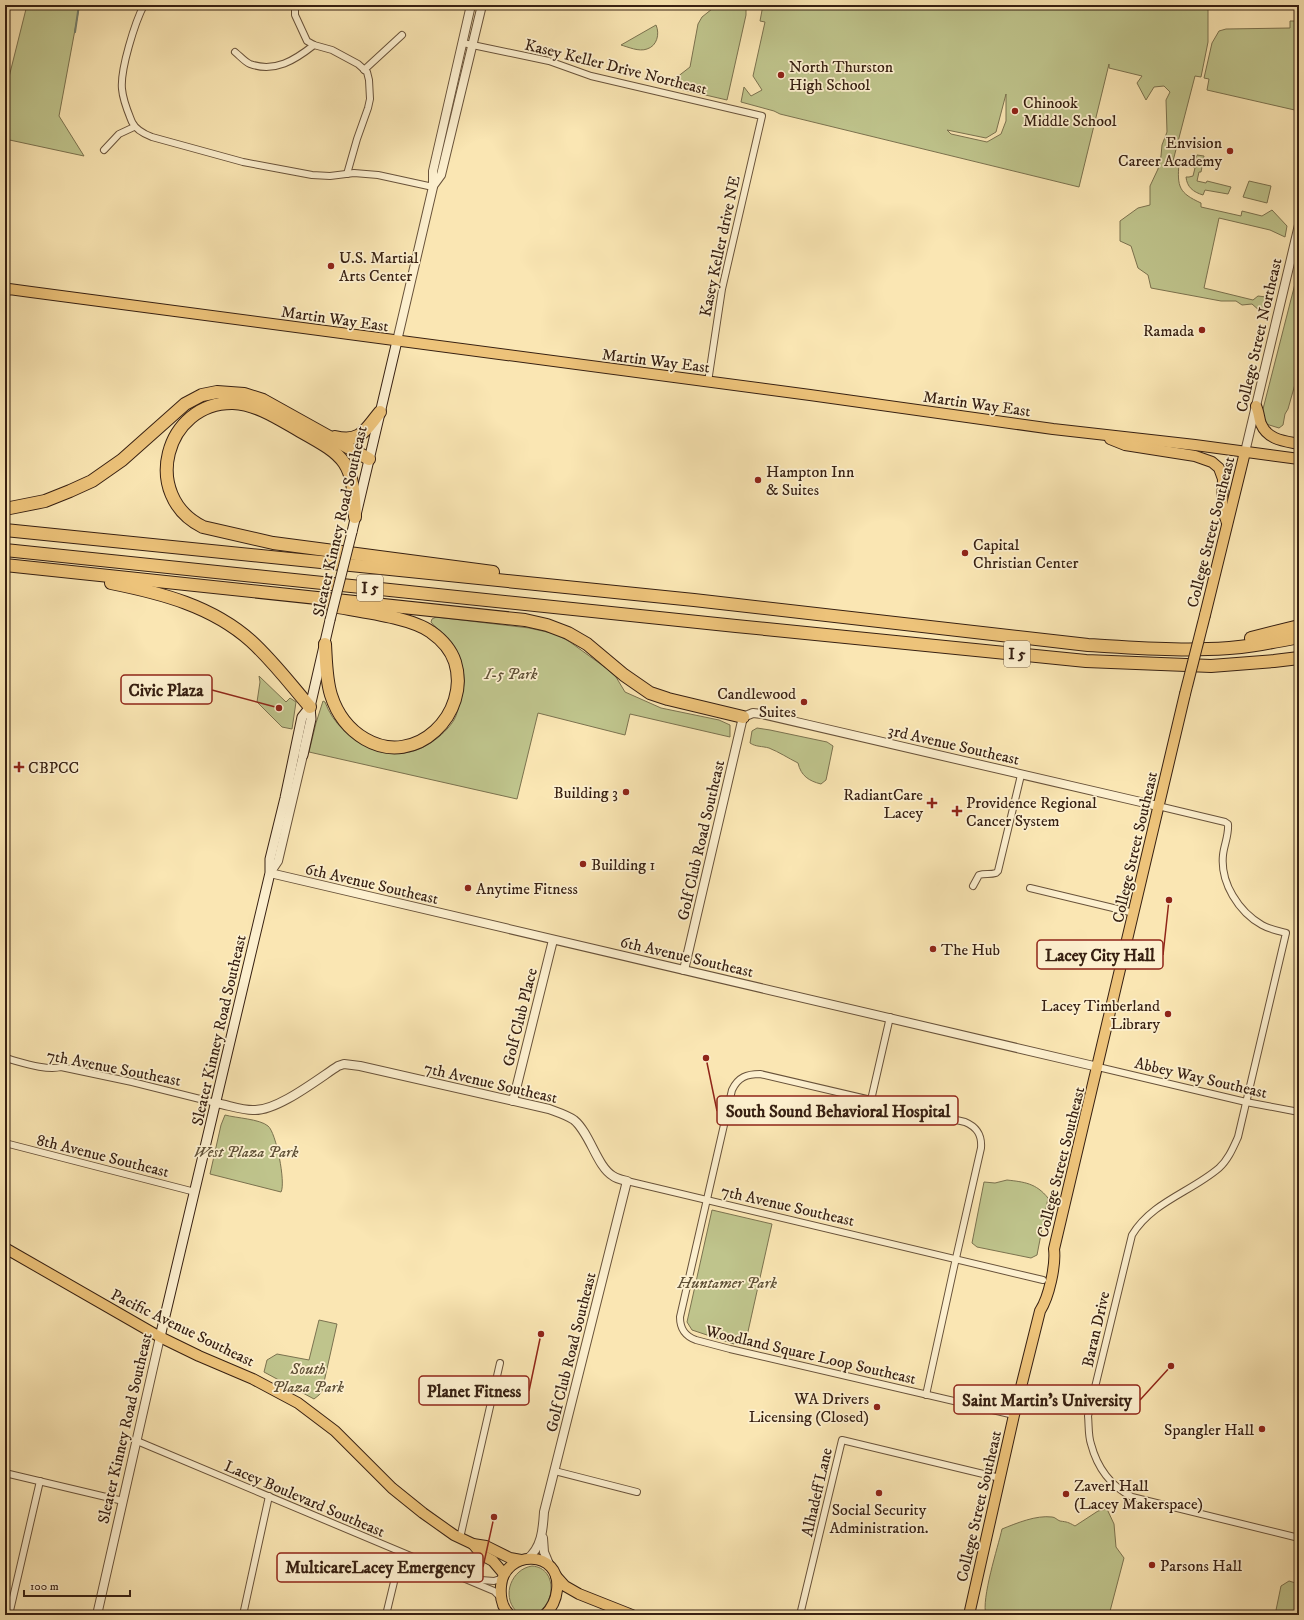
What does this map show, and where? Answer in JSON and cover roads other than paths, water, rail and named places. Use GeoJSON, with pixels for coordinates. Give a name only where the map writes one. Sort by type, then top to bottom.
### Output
{"type":"FeatureCollection","features":[{"type":"Feature","properties":{"kind":"highway"},"geometry":{"type":"LineString","coordinates":[[5,509],[45,501],[92,481],[122,460],[185,404],[193,399],[209,393],[234,392],[263,400],[331,436],[369,459]]}},
{"type":"Feature","properties":{"kind":"highway"},"geometry":{"type":"LineString","coordinates":[[355,517],[351,477],[343,460],[326,446],[262,410],[243,404],[233,403],[212,406],[186,422],[172,443],[166,469],[169,485],[181,509],[194,522],[203,527],[273,543],[379,556],[694,600]]}},
{"type":"Feature","properties":{"kind":"highway"},"geometry":{"type":"LineString","coordinates":[[331,436],[345,440],[355,439],[365,430],[380,412]]}},
{"type":"Feature","properties":{"kind":"highway","name":"I 5"},"geometry":{"type":"LineString","coordinates":[[5,530],[694,600],[1088,645],[1151,649],[1209,650],[1276,642],[1299,637]]}},
{"type":"Feature","properties":{"kind":"highway","name":"I 5"},"geometry":{"type":"LineString","coordinates":[[5,550],[1086,661],[1211,666],[1299,658]]}},
{"type":"Feature","properties":{"kind":"highway"},"geometry":{"type":"LineString","coordinates":[[5,565],[525,620],[547,625],[568,633],[587,644],[624,675],[650,693],[668,699],[743,717]]}},
{"type":"Feature","properties":{"kind":"highway"},"geometry":{"type":"LineString","coordinates":[[53,571],[164,596],[206,611],[236,629],[251,641],[310,707]]}},
{"type":"Feature","properties":{"kind":"highway"},"geometry":{"type":"LineString","coordinates":[[260,592],[402,620],[430,631],[446,646],[455,662],[457,673],[456,691],[446,718],[429,736],[408,747],[390,748],[380,746],[362,737],[345,722],[331,694],[328,685],[325,644]]}},
{"type":"Feature","properties":{"kind":"highway"},"geometry":{"type":"LineString","coordinates":[[1209,650],[1299,626]]}},
{"type":"Feature","properties":{"kind":"main road","name":"Martin Way East"},"geometry":{"type":"LineString","coordinates":[[6,288],[397,341],[1299,459]]}},
{"type":"Feature","properties":{"kind":"main road","name":"Sleater Kinney Road Southeast"},"geometry":{"type":"LineString","coordinates":[[303,755],[311,719],[310,707],[397,341]]}},
{"type":"Feature","properties":{"kind":"main road"},"geometry":{"type":"LineString","coordinates":[[1256,406],[1261,424],[1272,437],[1299,444]]}},
{"type":"Feature","properties":{"kind":"main road"},"geometry":{"type":"LineString","coordinates":[[1101,434],[1125,445],[1195,456],[1212,462],[1219,468],[1223,480],[1222,508],[1227,523]]}},
{"type":"Feature","properties":{"kind":"main road","name":"College Street Southeast"},"geometry":{"type":"LineString","coordinates":[[969,1615],[1014,1415],[1040,1311],[1045,1303],[1055,1257],[1054,1249],[1098,1067],[1158,806],[1245,452]]}},
{"type":"Feature","properties":{"kind":"main road","name":"Sleater Kinney Road Southeast"},"geometry":{"type":"LineString","coordinates":[[160,1337],[270,874],[270,859],[285,798],[302,717],[310,707]]}},
{"type":"Feature","properties":{"kind":"main road","name":"Pacific Avenue Southeast"},"geometry":{"type":"LineString","coordinates":[[5,1248],[160,1337],[253,1379],[298,1403],[336,1431],[384,1480],[412,1504],[454,1535],[473,1544],[486,1546],[510,1558],[539,1559],[549,1564]]}},
{"type":"Feature","properties":{"kind":"main road","name":"College Street Southeast"},"geometry":{"type":"LineString","coordinates":[[1040,1311],[1038,1301],[1049,1256],[1054,1249]]}},
{"type":"Feature","properties":{"kind":"main road","name":"Pacific Avenue Southeast"},"geometry":{"type":"LineString","coordinates":[[473,1544],[482,1554],[493,1561],[503,1576]]}},
{"type":"Feature","properties":{"kind":"main road"},"geometry":{"type":"LineString","coordinates":[[510,1615],[504,1608],[502,1598],[503,1576],[509,1568],[524,1559]]}},
{"type":"Feature","properties":{"kind":"main road"},"geometry":{"type":"LineString","coordinates":[[549,1564],[556,1576],[565,1586],[579,1594],[632,1615]]}},
{"type":"Feature","properties":{"kind":"main road"},"geometry":{"type":"LineString","coordinates":[[545,1615],[551,1609],[556,1598],[558,1584],[556,1576]]}},
{"type":"Feature","properties":{"kind":"street"},"geometry":{"type":"LineString","coordinates":[[144,5],[133,34],[121,83],[125,103],[134,127],[143,133],[152,137],[243,162],[312,175],[378,175],[432,186]]}},
{"type":"Feature","properties":{"kind":"street"},"geometry":{"type":"LineString","coordinates":[[295,5],[295,15],[307,41],[314,45],[332,50],[358,64],[367,72],[370,98],[365,119],[357,138],[347,174]]}},
{"type":"Feature","properties":{"kind":"street"},"geometry":{"type":"LineString","coordinates":[[397,341],[432,186],[433,171],[471,5]]}},
{"type":"Feature","properties":{"kind":"street"},"geometry":{"type":"LineString","coordinates":[[432,186],[441,175],[482,5]]}},
{"type":"Feature","properties":{"kind":"street"},"geometry":{"type":"LineString","coordinates":[[364,70],[402,36]]}},
{"type":"Feature","properties":{"kind":"street","name":"Kasey Keller Drive Northeast"},"geometry":{"type":"LineString","coordinates":[[463,43],[549,61],[591,76],[762,116]]}},
{"type":"Feature","properties":{"kind":"street"},"geometry":{"type":"LineString","coordinates":[[235,52],[249,64],[261,66],[280,66],[290,62],[314,45]]}},
{"type":"Feature","properties":{"kind":"street","name":"Kasey Keller drive NE"},"geometry":{"type":"LineString","coordinates":[[708,382],[722,289],[762,116]]}},
{"type":"Feature","properties":{"kind":"street"},"geometry":{"type":"LineString","coordinates":[[104,150],[119,134],[134,127]]}},
{"type":"Feature","properties":{"kind":"street","name":"College Street Northeast"},"geometry":{"type":"LineString","coordinates":[[1245,452],[1296,249],[1299,224]]}},
{"type":"Feature","properties":{"kind":"street","name":"3rd Avenue Southeast"},"geometry":{"type":"LineString","coordinates":[[743,717],[753,713],[762,714],[1158,806]]}},
{"type":"Feature","properties":{"kind":"street","name":"Golf Club Road Southeast"},"geometry":{"type":"LineString","coordinates":[[684,970],[743,717]]}},
{"type":"Feature","properties":{"kind":"street","name":"Sleater Kinney Road Southeast"},"geometry":{"type":"LineString","coordinates":[[270,874],[278,861],[303,755]]}},
{"type":"Feature","properties":{"kind":"street"},"geometry":{"type":"LineString","coordinates":[[973,886],[979,874],[984,873],[991,875],[998,871],[1021,775]]}},
{"type":"Feature","properties":{"kind":"street","name":"Baran Drive"},"geometry":{"type":"LineString","coordinates":[[1158,806],[1228,824],[1223,856],[1223,867],[1228,886],[1233,896],[1248,915],[1262,925],[1286,933],[1238,1137],[1225,1161],[1219,1168],[1158,1207],[1138,1225],[1132,1235],[1088,1416],[1089,1437],[1095,1455],[1108,1479],[1115,1487],[1132,1497],[1299,1538]]}},
{"type":"Feature","properties":{"kind":"street","name":"6th Avenue Southeast"},"geometry":{"type":"LineString","coordinates":[[270,874],[1098,1067]]}},
{"type":"Feature","properties":{"kind":"street"},"geometry":{"type":"LineString","coordinates":[[1030,888],[1134,913]]}},
{"type":"Feature","properties":{"kind":"street","name":"Golf Club Place"},"geometry":{"type":"LineString","coordinates":[[513,1101],[553,940]]}},
{"type":"Feature","properties":{"kind":"street"},"geometry":{"type":"LineString","coordinates":[[871,1100],[890,1018]]}},
{"type":"Feature","properties":{"kind":"street","name":"7th Avenue Southeast"},"geometry":{"type":"LineString","coordinates":[[5,1058],[54,1069],[61,1067],[132,1082],[216,1103],[253,1110],[262,1110],[272,1107],[289,1098],[338,1066],[351,1064],[549,1109],[562,1114],[575,1121],[607,1171],[613,1176],[627,1181],[956,1258],[1043,1280]]}},
{"type":"Feature","properties":{"kind":"street","name":"Abbey Way Southeast"},"geometry":{"type":"LineString","coordinates":[[1098,1067],[1246,1102],[1299,1112]]}},
{"type":"Feature","properties":{"kind":"street","name":"Woodland Square Loop Southeast"},"geometry":{"type":"LineString","coordinates":[[926,1395],[982,1148],[980,1134],[971,1124],[965,1122],[760,1074],[743,1076],[735,1084],[732,1090],[680,1317],[682,1331],[686,1335],[696,1340],[730,1349],[926,1395],[1014,1415]]}},
{"type":"Feature","properties":{"kind":"street","name":"8th Avenue Southeast"},"geometry":{"type":"LineString","coordinates":[[5,1143],[195,1192]]}},
{"type":"Feature","properties":{"kind":"street","name":"Golf Club Road Southeast"},"geometry":{"type":"LineString","coordinates":[[524,1559],[533,1555],[538,1547],[544,1512],[627,1181]]}},
{"type":"Feature","properties":{"kind":"street","name":"Sleater Kinney Road Southeast"},"geometry":{"type":"LineString","coordinates":[[97,1615],[160,1337]]}},
{"type":"Feature","properties":{"kind":"street"},"geometry":{"type":"LineString","coordinates":[[460,1538],[500,1363]]}},
{"type":"Feature","properties":{"kind":"street","name":"Alhadeff Lane"},"geometry":{"type":"LineString","coordinates":[[800,1615],[842,1440],[1000,1478]]}},
{"type":"Feature","properties":{"kind":"street","name":"Lacey Boulevard Southeast"},"geometry":{"type":"LineString","coordinates":[[137,1441],[494,1591],[502,1598]]}},
{"type":"Feature","properties":{"kind":"street"},"geometry":{"type":"LineString","coordinates":[[555,1471],[637,1492]]}},
{"type":"Feature","properties":{"kind":"street"},"geometry":{"type":"LineString","coordinates":[[5,1473],[124,1501]]}},
{"type":"Feature","properties":{"kind":"street"},"geometry":{"type":"LineString","coordinates":[[9,1615],[40,1481]]}},
{"type":"Feature","properties":{"kind":"street"},"geometry":{"type":"LineString","coordinates":[[242,1615],[269,1496]]}},
{"type":"Feature","properties":{"kind":"street","name":"Golf Club Road Southeast"},"geometry":{"type":"LineString","coordinates":[[542,1530],[544,1552],[549,1564]]}},
{"type":"Feature","properties":{"kind":"street"},"geometry":{"type":"LineString","coordinates":[[386,1615],[401,1553]]}},
{"type":"Feature","properties":{"kind":"street","name":"Lacey Boulevard Southeast"},"geometry":{"type":"LineString","coordinates":[[463,1578],[494,1581],[500,1580],[503,1576]]}},
{"type":"Feature","properties":{"kind":"waterway"},"geometry":{"type":"LineString","coordinates":[[75,32],[79,5]]}},
{"type":"Feature","properties":{"kind":"place","name":"North Thurston High School"},"geometry":{"type":"Point","coordinates":[781,75]}},
{"type":"Feature","properties":{"kind":"place","name":"Chinook Middle School"},"geometry":{"type":"Point","coordinates":[1015,111]}},
{"type":"Feature","properties":{"kind":"place","name":"Envision Career Academy"},"geometry":{"type":"Point","coordinates":[1230,151]}},
{"type":"Feature","properties":{"kind":"place","name":"U.S. Martial Arts Center"},"geometry":{"type":"Point","coordinates":[331,266]}},
{"type":"Feature","properties":{"kind":"place","name":"Ramada"},"geometry":{"type":"Point","coordinates":[1202,330]}},
{"type":"Feature","properties":{"kind":"place","name":"Hampton Inn & Suites"},"geometry":{"type":"Point","coordinates":[758,480]}},
{"type":"Feature","properties":{"kind":"place","name":"Capital Christian Center"},"geometry":{"type":"Point","coordinates":[965,553]}},
{"type":"Feature","properties":{"kind":"place","name":"Candlewood Suites"},"geometry":{"type":"Point","coordinates":[804,702]}},
{"type":"Feature","properties":{"kind":"place","name":"Civic Plaza"},"geometry":{"type":"Point","coordinates":[279,708]}},
{"type":"Feature","properties":{"kind":"place","name":"CBPCC"},"geometry":{"type":"Point","coordinates":[19,767]}},
{"type":"Feature","properties":{"kind":"place","name":"Building 3"},"geometry":{"type":"Point","coordinates":[626,792]}},
{"type":"Feature","properties":{"kind":"place","name":"RadiantCare Lacey"},"geometry":{"type":"Point","coordinates":[932,803]}},
{"type":"Feature","properties":{"kind":"place","name":"Providence Regional Cancer System"},"geometry":{"type":"Point","coordinates":[957,811]}},
{"type":"Feature","properties":{"kind":"place","name":"Building 1"},"geometry":{"type":"Point","coordinates":[583,864]}},
{"type":"Feature","properties":{"kind":"place","name":"Anytime Fitness"},"geometry":{"type":"Point","coordinates":[468,888]}},
{"type":"Feature","properties":{"kind":"place","name":"Lacey City Hall"},"geometry":{"type":"Point","coordinates":[1169,900]}},
{"type":"Feature","properties":{"kind":"place","name":"The Hub"},"geometry":{"type":"Point","coordinates":[933,949]}},
{"type":"Feature","properties":{"kind":"place","name":"Lacey Timberland Library"},"geometry":{"type":"Point","coordinates":[1168,1014]}},
{"type":"Feature","properties":{"kind":"place","name":"South Sound Behavioral Hospital"},"geometry":{"type":"Point","coordinates":[706,1058]}},
{"type":"Feature","properties":{"kind":"place","name":"Planet Fitness"},"geometry":{"type":"Point","coordinates":[541,1334]}},
{"type":"Feature","properties":{"kind":"place","name":"Saint Martin's University"},"geometry":{"type":"Point","coordinates":[1171,1366]}},
{"type":"Feature","properties":{"kind":"place","name":"WA Drivers Licensing (Closed)"},"geometry":{"type":"Point","coordinates":[877,1407]}},
{"type":"Feature","properties":{"kind":"place","name":"Spangler Hall"},"geometry":{"type":"Point","coordinates":[1262,1429]}},
{"type":"Feature","properties":{"kind":"place","name":"Social Security Administration."},"geometry":{"type":"Point","coordinates":[879,1493]}},
{"type":"Feature","properties":{"kind":"place","name":"Zaverl Hall (Lacey Makerspace)"},"geometry":{"type":"Point","coordinates":[1066,1494]}},
{"type":"Feature","properties":{"kind":"place","name":"MulticareLacey Emergency"},"geometry":{"type":"Point","coordinates":[494,1517]}},
{"type":"Feature","properties":{"kind":"place","name":"Parsons Hall"},"geometry":{"type":"Point","coordinates":[1152,1565]}},
{"type":"Feature","properties":{"kind":"park label","name":"I-5 Park"},"geometry":{"type":"Point","coordinates":[511,673]}},
{"type":"Feature","properties":{"kind":"park label","name":"West Plaza Park"},"geometry":{"type":"Point","coordinates":[246,1151]}},
{"type":"Feature","properties":{"kind":"park label","name":"Huntamer Park"},"geometry":{"type":"Point","coordinates":[727,1282]}},
{"type":"Feature","properties":{"kind":"park label","name":"South Plaza Park"},"geometry":{"type":"Point","coordinates":[308,1377]}}]}
